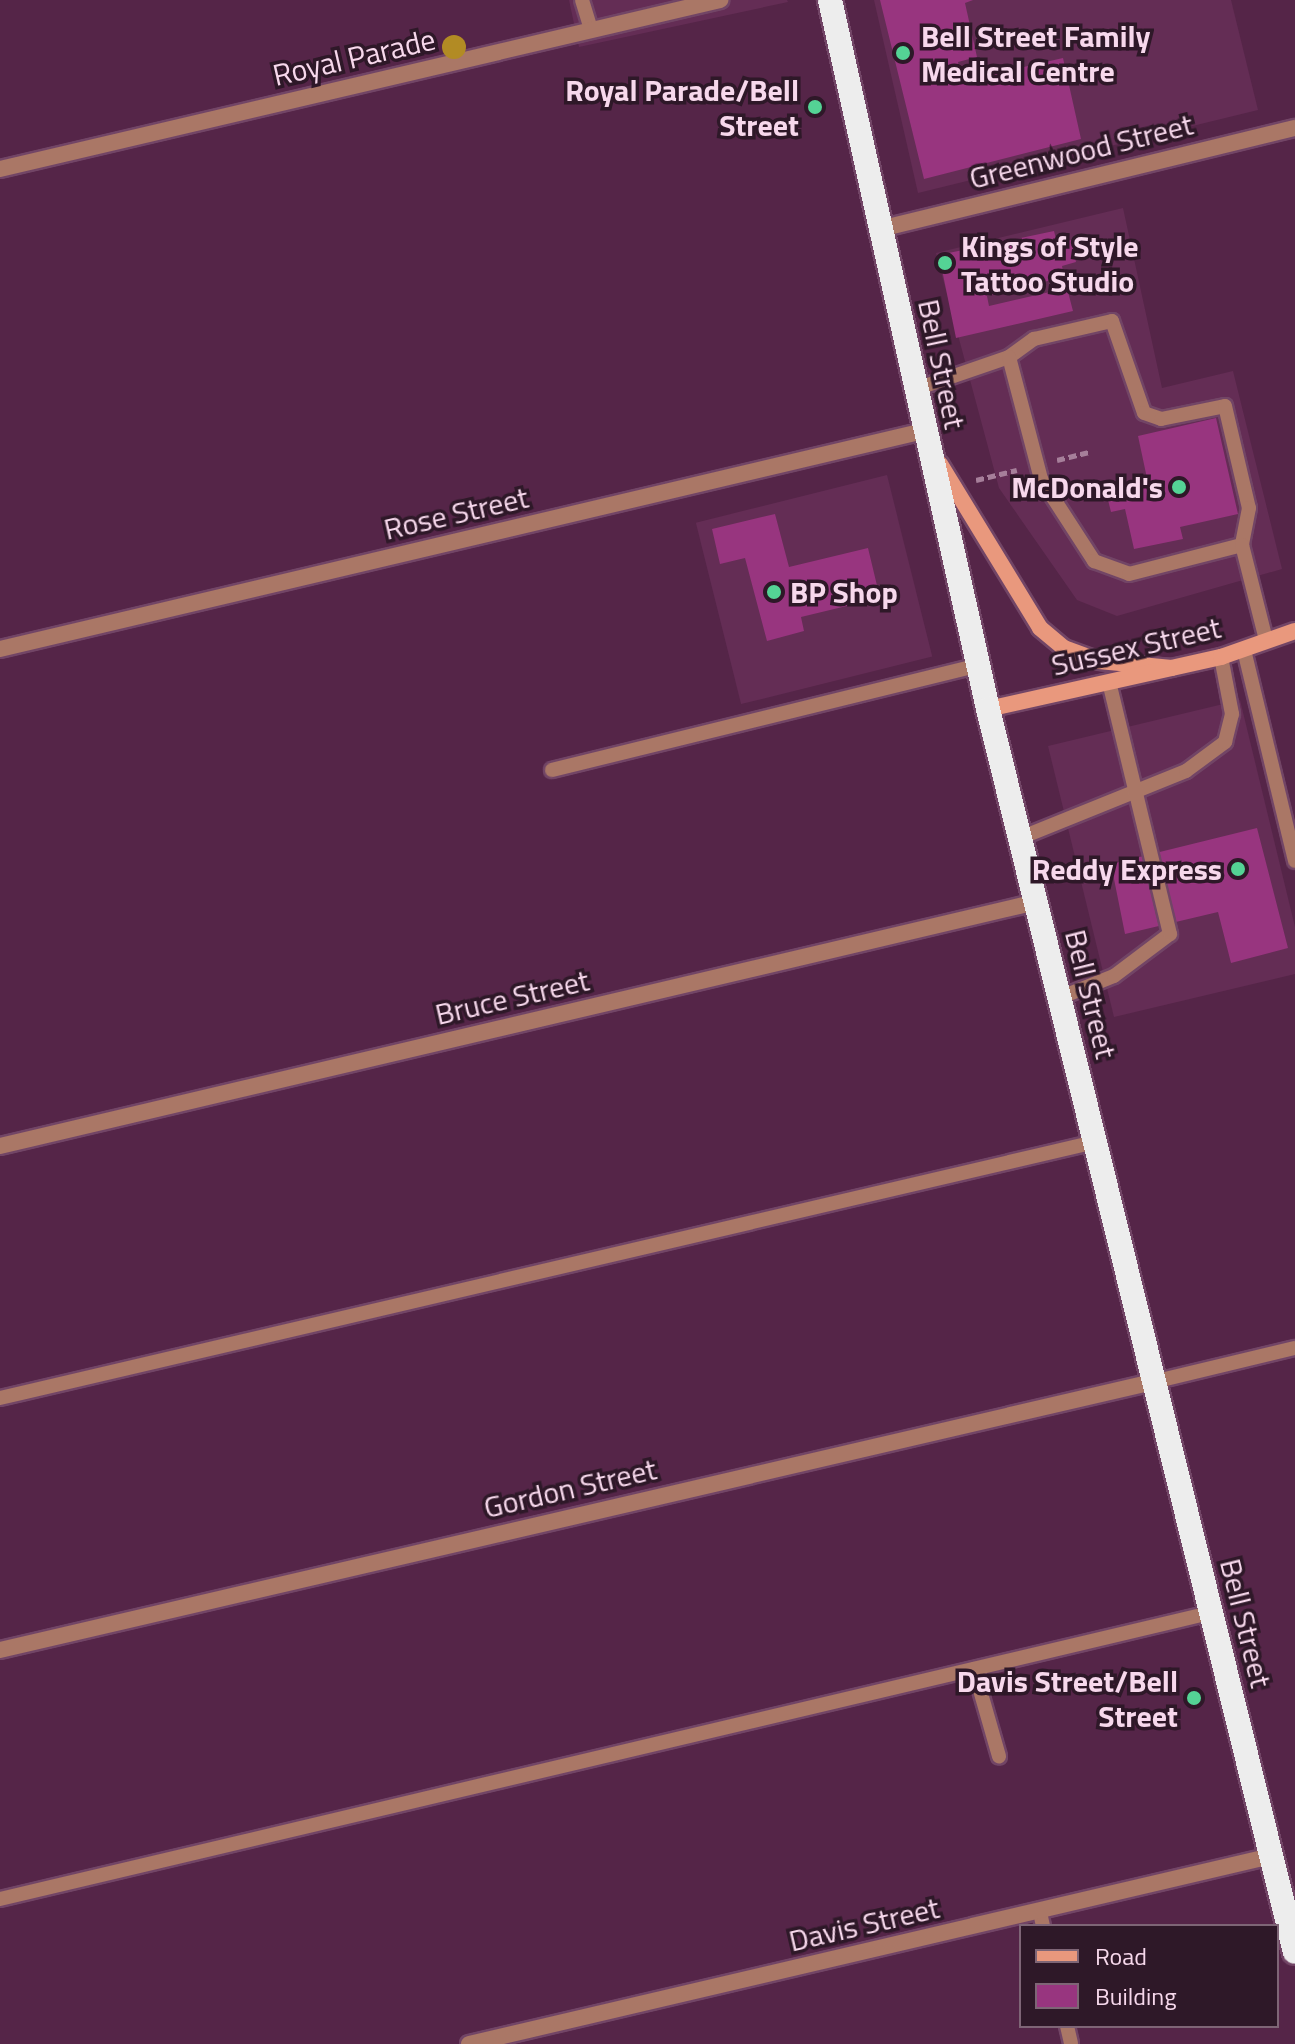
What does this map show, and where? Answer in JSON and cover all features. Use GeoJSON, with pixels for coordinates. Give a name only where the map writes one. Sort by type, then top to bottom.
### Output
{"type":"FeatureCollection","features":[{"type":"Feature","properties":{"kind":"highway","name":"Bell Street"},"geometry":{"type":"LineString","coordinates":[[830,0],[988,709],[1295,1952]]}},
{"type":"Feature","properties":{"kind":"street","name":"Royal Parade"},"geometry":{"type":"LineString","coordinates":[[0,169],[720,0]]}},
{"type":"Feature","properties":{"kind":"street","name":"Greenwood Street"},"geometry":{"type":"LineString","coordinates":[[880,229],[1295,128]]}},
{"type":"Feature","properties":{"kind":"street","name":"Rose Street"},"geometry":{"type":"LineString","coordinates":[[0,649],[924,431]]}},
{"type":"Feature","properties":{"kind":"street"},"geometry":{"type":"LineString","coordinates":[[924,431],[1040,628],[1064,648],[1099,661],[1172,668]]}},
{"type":"Feature","properties":{"kind":"street","name":"Sussex Street"},"geometry":{"type":"LineString","coordinates":[[988,709],[1221,657],[1295,631]]}},
{"type":"Feature","properties":{"kind":"street","name":"Bruce Street"},"geometry":{"type":"LineString","coordinates":[[0,1146],[1036,902]]}},
{"type":"Feature","properties":{"kind":"street","name":"Gordon Street"},"geometry":{"type":"LineString","coordinates":[[0,1650],[1153,1382]]}},
{"type":"Feature","properties":{"kind":"street","name":"Davis Street"},"geometry":{"type":"LineString","coordinates":[[469,2044],[1041,1919],[1271,1856]]}},
{"type":"Feature","properties":{"kind":"lane"},"geometry":{"type":"LineString","coordinates":[[582,0],[591,30]]}},
{"type":"Feature","properties":{"kind":"lane"},"geometry":{"type":"LineString","coordinates":[[916,389],[1009,357],[1034,339],[1112,321],[1144,413],[1161,419],[1225,406],[1249,508],[1242,545],[1266,640]]}},
{"type":"Feature","properties":{"kind":"lane"},"geometry":{"type":"LineString","coordinates":[[1009,357],[1041,479],[1094,561],[1129,574],[1242,545]]}},
{"type":"Feature","properties":{"kind":"lane"},"geometry":{"type":"LineString","coordinates":[[1244,650],[1295,861]]}},
{"type":"Feature","properties":{"kind":"lane"},"geometry":{"type":"LineString","coordinates":[[1020,838],[1186,771],[1225,742],[1232,714],[1221,657]]}},
{"type":"Feature","properties":{"kind":"lane"},"geometry":{"type":"LineString","coordinates":[[552,770],[978,665]]}},
{"type":"Feature","properties":{"kind":"lane"},"geometry":{"type":"LineString","coordinates":[[1059,998],[1114,976],[1170,934],[1109,682]]}},
{"type":"Feature","properties":{"kind":"lane"},"geometry":{"type":"LineString","coordinates":[[0,1398],[1095,1142]]}},
{"type":"Feature","properties":{"kind":"lane"},"geometry":{"type":"LineString","coordinates":[[1153,1382],[1295,1348]]}},
{"type":"Feature","properties":{"kind":"lane"},"geometry":{"type":"LineString","coordinates":[[0,1899],[1210,1613]]}},
{"type":"Feature","properties":{"kind":"lane"},"geometry":{"type":"LineString","coordinates":[[974,1669],[999,1756]]}},
{"type":"Feature","properties":{"kind":"shaded area"},"geometry":{"type":"Polygon","coordinates":[[[569,0],[787,0],[788,2],[579,47],[569,0]]]}},
{"type":"Feature","properties":{"kind":"shaded area"},"geometry":{"type":"Polygon","coordinates":[[[874,0],[1231,0],[1258,110],[918,193],[874,0]]]}},
{"type":"Feature","properties":{"kind":"shaded area"},"geometry":{"type":"Polygon","coordinates":[[[1123,208],[1162,388],[1233,371],[1282,569],[1117,616],[1077,600],[999,488],[936,253],[1123,208]]]}},
{"type":"Feature","properties":{"kind":"shaded area"},"geometry":{"type":"Polygon","coordinates":[[[887,475],[932,656],[741,704],[696,523],[887,475]]]}},
{"type":"Feature","properties":{"kind":"shaded area"},"geometry":{"type":"Polygon","coordinates":[[[1240,700],[1295,927],[1295,974],[1114,1017],[1048,746],[1240,700]]]}},
{"type":"Feature","properties":{"kind":"building"},"geometry":{"type":"Polygon","coordinates":[[[880,0],[973,0],[965,3],[977,57],[958,62],[963,81],[1063,58],[1081,139],[924,179],[880,0]]]}},
{"type":"Feature","properties":{"kind":"building"},"geometry":{"type":"Polygon","coordinates":[[[1054,231],[1057,243],[1071,240],[1076,262],[1062,266],[1064,277],[987,296],[989,306],[1067,288],[1073,311],[956,338],[939,255],[1054,231]]]}},
{"type":"Feature","properties":{"kind":"building","name":"McDonald's"},"geometry":{"type":"Polygon","coordinates":[[[1216,418],[1238,514],[1180,527],[1183,539],[1134,549],[1125,509],[1111,512],[1106,492],[1148,483],[1138,436],[1216,418]]]}},
{"type":"Feature","properties":{"kind":"building"},"geometry":{"type":"Polygon","coordinates":[[[775,514],[789,567],[868,548],[880,598],[801,617],[804,631],[767,641],[745,558],[720,564],[712,529],[775,514]]]}},
{"type":"Feature","properties":{"kind":"building"},"geometry":{"type":"Polygon","coordinates":[[[1257,828],[1288,948],[1231,963],[1218,912],[1125,934],[1111,864],[1257,828]]]}},
{"type":"Feature","properties":{"kind":"place","name":"Bell Street Family Medical Centre"},"geometry":{"type":"Point","coordinates":[903,53]}},
{"type":"Feature","properties":{"kind":"place","name":"Royal Parade/Bell Street"},"geometry":{"type":"Point","coordinates":[815,107]}},
{"type":"Feature","properties":{"kind":"place","name":"Kings of Style Tattoo Studio"},"geometry":{"type":"Point","coordinates":[945,263]}},
{"type":"Feature","properties":{"kind":"place","name":"McDonald's"},"geometry":{"type":"Point","coordinates":[1179,487]}},
{"type":"Feature","properties":{"kind":"place","name":"BP Shop"},"geometry":{"type":"Point","coordinates":[774,592]}},
{"type":"Feature","properties":{"kind":"place","name":"Reddy Express"},"geometry":{"type":"Point","coordinates":[1238,869]}},
{"type":"Feature","properties":{"kind":"place","name":"Davis Street/Bell Street"},"geometry":{"type":"Point","coordinates":[1194,1698]}}]}
